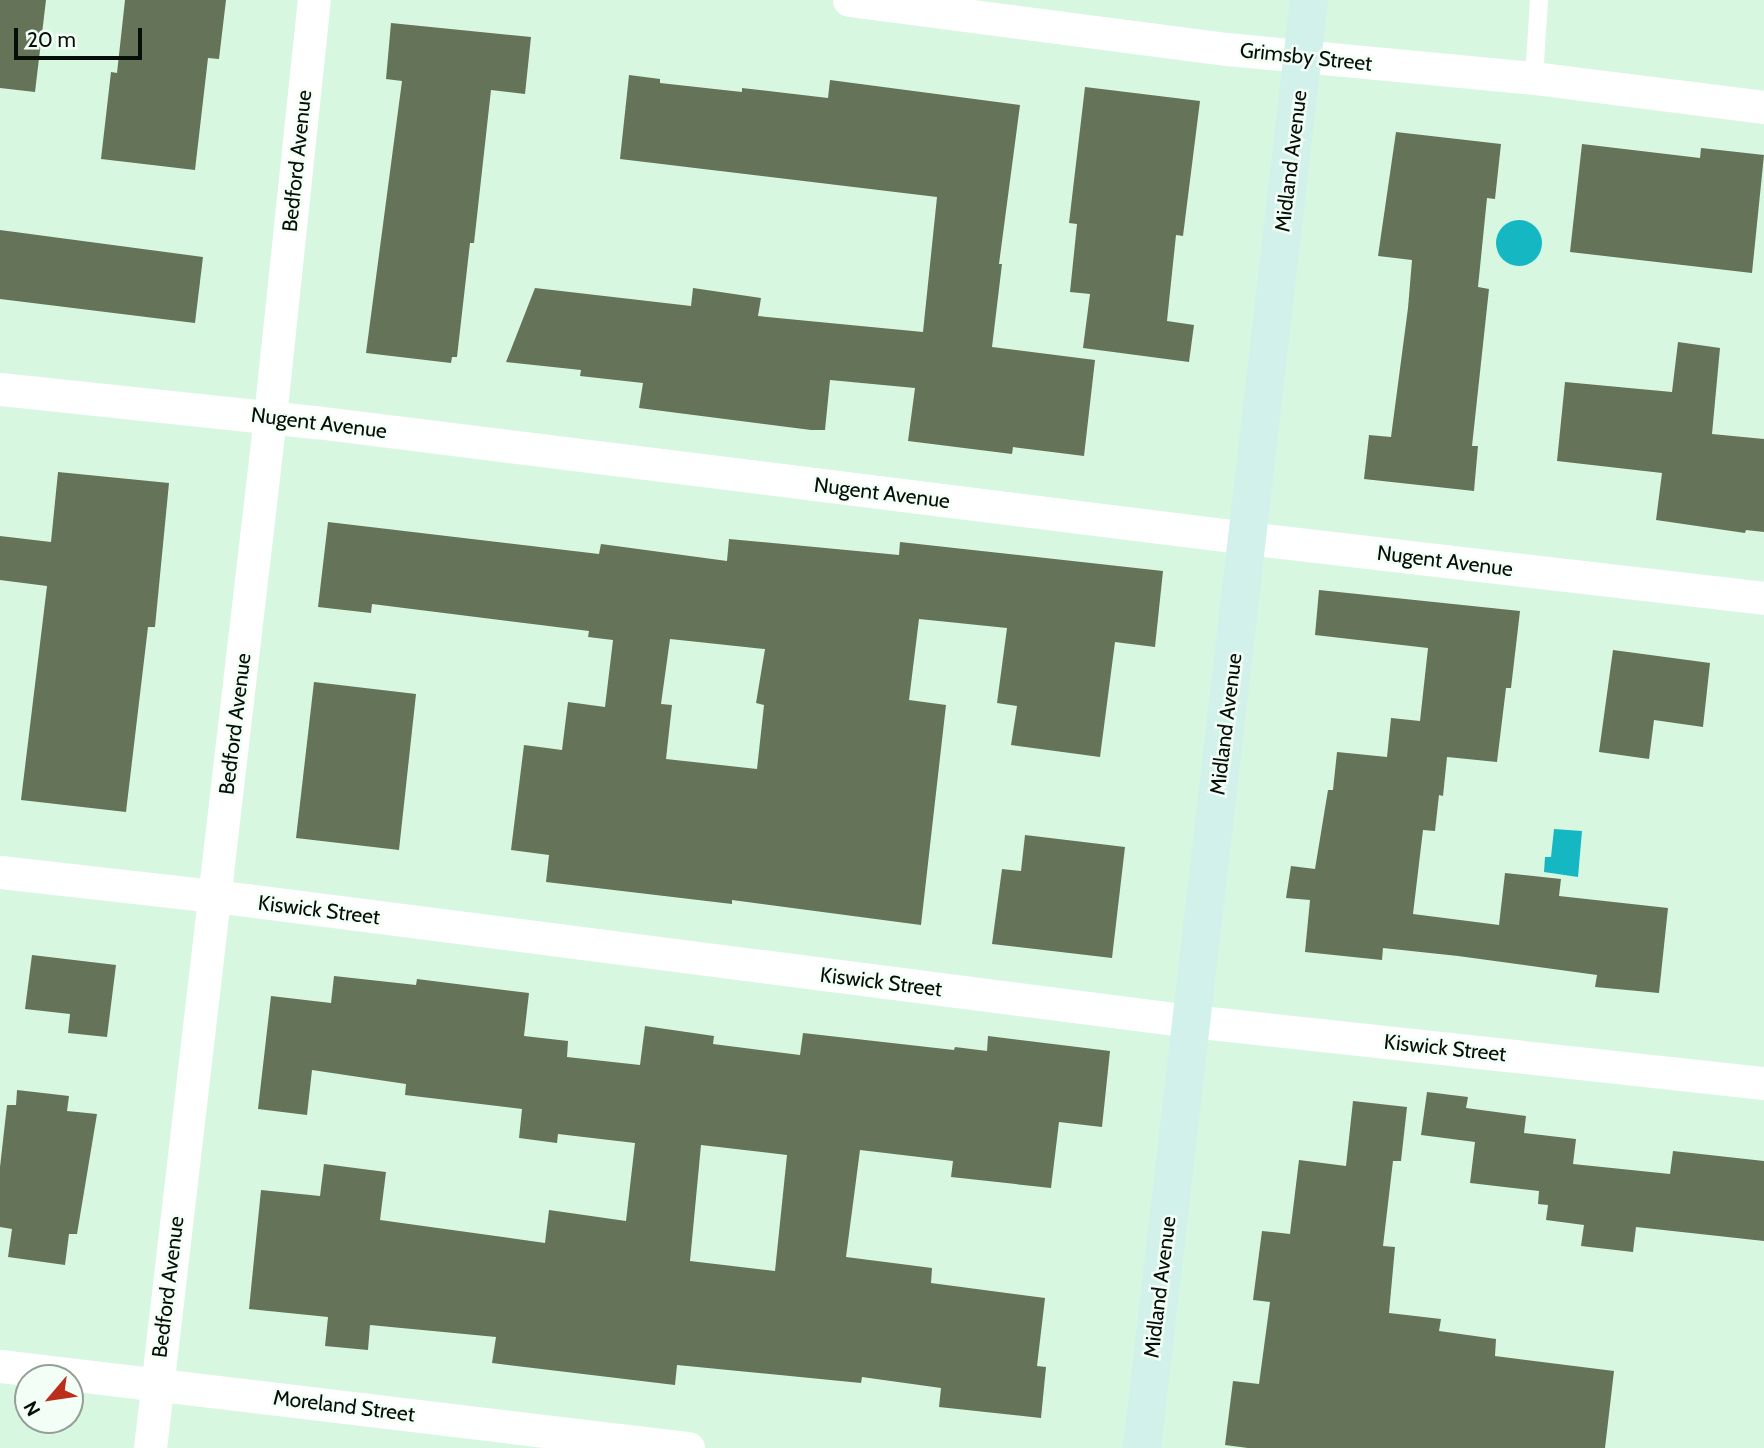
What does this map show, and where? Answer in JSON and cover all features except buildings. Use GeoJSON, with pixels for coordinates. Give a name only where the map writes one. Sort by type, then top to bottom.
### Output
{"type":"FeatureCollection","features":[{"type":"Feature","properties":{"kind":"main road","name":"Midland Avenue"},"geometry":{"type":"LineString","coordinates":[[1142,1448],[1309,0]]}},
{"type":"Feature","properties":{"kind":"street","name":"Bedford Avenue"},"geometry":{"type":"LineString","coordinates":[[150,1448],[270,417],[314,0]]}},
{"type":"Feature","properties":{"kind":"street","name":"Grimsby Street"},"geometry":{"type":"LineString","coordinates":[[849,0],[1303,57],[1534,78],[1764,107]]}},
{"type":"Feature","properties":{"kind":"street","name":"Nugent Avenue"},"geometry":{"type":"LineString","coordinates":[[0,389],[270,417],[1247,538],[1764,598]]}},
{"type":"Feature","properties":{"kind":"street","name":"Kiswick Street"},"geometry":{"type":"LineString","coordinates":[[0,872],[215,896],[1191,1021],[1764,1083]]}},
{"type":"Feature","properties":{"kind":"street","name":"Moreland Street"},"geometry":{"type":"LineString","coordinates":[[0,1366],[688,1448]]}},
{"type":"Feature","properties":{"kind":"lane"},"geometry":{"type":"LineString","coordinates":[[1534,78],[1539,0]]}},
{"type":"Feature","properties":{"kind":"water"},"geometry":{"type":"Polygon","coordinates":[[[1519,220],[1535,227],[1542,243],[1535,259],[1519,266],[1503,259],[1496,243],[1503,227],[1519,220]]]}},
{"type":"Feature","properties":{"kind":"water"},"geometry":{"type":"Polygon","coordinates":[[[1554,829],[1582,831],[1578,877],[1544,872],[1545,857],[1551,857],[1554,829]]]}}]}
